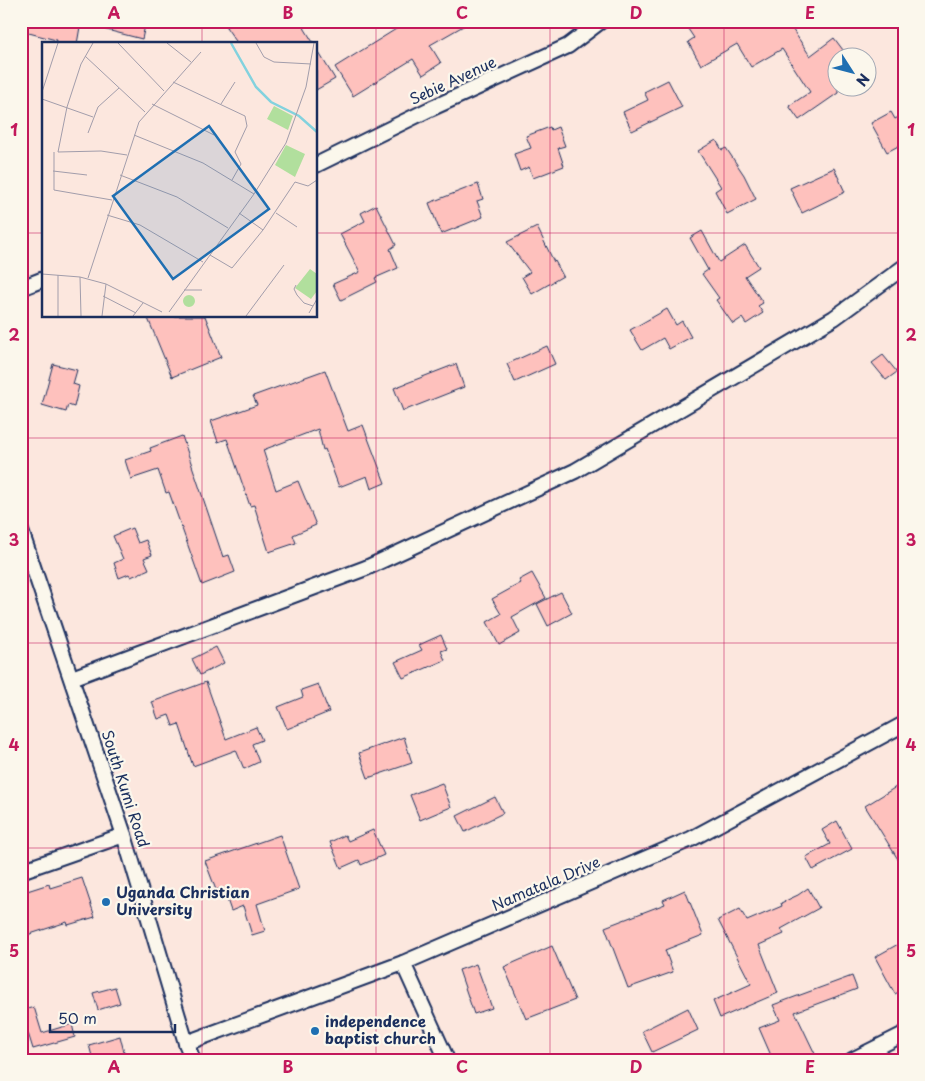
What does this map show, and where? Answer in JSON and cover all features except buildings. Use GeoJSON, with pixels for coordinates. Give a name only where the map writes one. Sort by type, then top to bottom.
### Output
{"type":"FeatureCollection","features":[{"type":"Feature","properties":{"kind":"street","name":"Sebie Avenue"},"geometry":{"type":"LineString","coordinates":[[318,164],[430,109],[568,46],[601,21]]}},
{"type":"Feature","properties":{"kind":"street"},"geometry":{"type":"LineString","coordinates":[[72,678],[366,568],[575,471],[834,318],[904,267]]}},
{"type":"Feature","properties":{"kind":"street"},"geometry":{"type":"LineString","coordinates":[[21,288],[42,280]]}},
{"type":"Feature","properties":{"kind":"street","name":"South Kumi Road"},"geometry":{"type":"LineString","coordinates":[[21,531],[124,835],[186,1043],[193,1060]]}},
{"type":"Feature","properties":{"kind":"street","name":"Namatala Drive"},"geometry":{"type":"LineString","coordinates":[[186,1043],[403,963],[692,838],[904,724]]}},
{"type":"Feature","properties":{"kind":"street"},"geometry":{"type":"LineString","coordinates":[[21,871],[124,835]]}},
{"type":"Feature","properties":{"kind":"street"},"geometry":{"type":"LineString","coordinates":[[403,963],[447,1060]]}},
{"type":"Feature","properties":{"kind":"street"},"geometry":{"type":"LineString","coordinates":[[852,1060],[904,1034]]}},
{"type":"Feature","properties":{"kind":"place","name":"Uganda Christian University"},"geometry":{"type":"Point","coordinates":[106,902]}},
{"type":"Feature","properties":{"kind":"place","name":"independence baptist church"},"geometry":{"type":"Point","coordinates":[315,1031]}}]}
